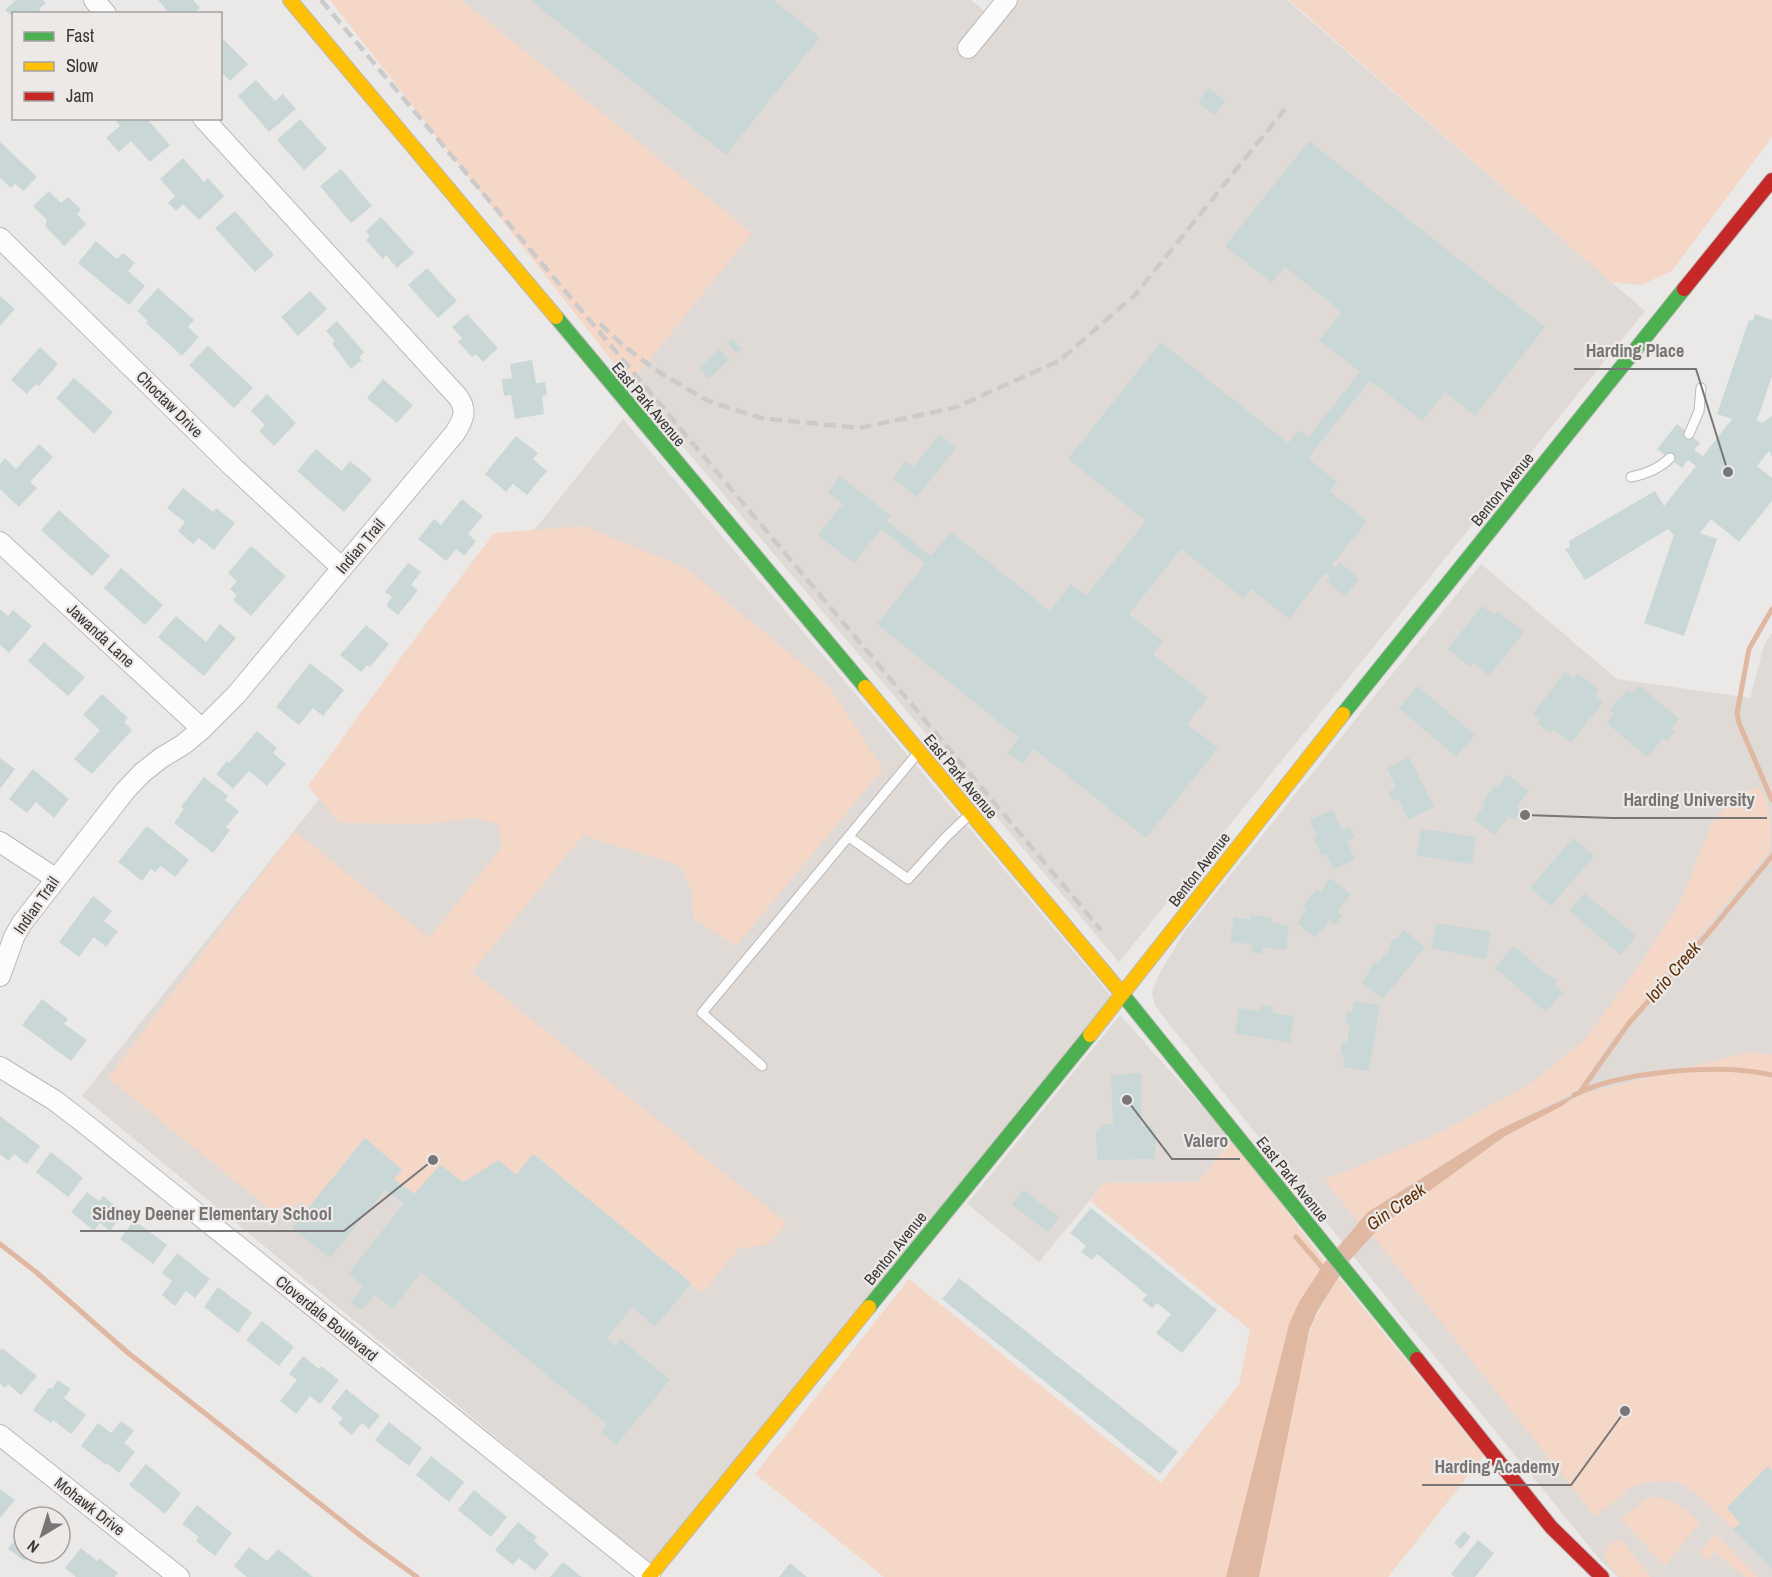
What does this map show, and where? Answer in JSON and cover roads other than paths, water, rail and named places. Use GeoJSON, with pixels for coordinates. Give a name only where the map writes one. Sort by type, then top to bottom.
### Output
{"type":"FeatureCollection","features":[{"type":"Feature","properties":{"kind":"street"},"geometry":{"type":"LineString","coordinates":[[94,0],[104,12]]}},
{"type":"Feature","properties":{"kind":"street","name":"East Park Avenue"},"geometry":{"type":"LineString","coordinates":[[290,0],[1123,995],[1297,1208],[1551,1527],[1602,1577]]}},
{"type":"Feature","properties":{"kind":"street"},"geometry":{"type":"LineString","coordinates":[[968,48],[1007,0]]}},
{"type":"Feature","properties":{"kind":"street","name":"Indian Trail"},"geometry":{"type":"LineString","coordinates":[[0,976],[14,937],[55,878],[142,773],[202,729],[237,695],[455,433],[465,413],[463,405],[204,120]]}},
{"type":"Feature","properties":{"kind":"street","name":"Benton Avenue"},"geometry":{"type":"LineString","coordinates":[[649,1577],[1123,995],[1484,537],[1772,180]]}},
{"type":"Feature","properties":{"kind":"street","name":"Choctaw Drive"},"geometry":{"type":"LineString","coordinates":[[0,238],[234,468],[342,568]]}},
{"type":"Feature","properties":{"kind":"street","name":"Jawanda Lane"},"geometry":{"type":"LineString","coordinates":[[0,542],[202,729]]}},
{"type":"Feature","properties":{"kind":"street"},"geometry":{"type":"LineString","coordinates":[[0,842],[55,878]]}},
{"type":"Feature","properties":{"kind":"street","name":"Cloverdale Boulevard"},"geometry":{"type":"LineString","coordinates":[[0,1067],[54,1100],[79,1119],[649,1577]]}},
{"type":"Feature","properties":{"kind":"street","name":"Mohawk Drive"},"geometry":{"type":"LineString","coordinates":[[0,1435],[179,1577]]}},
{"type":"Feature","properties":{"kind":"lane"},"geometry":{"type":"LineString","coordinates":[[1689,434],[1700,411],[1701,388]]}},
{"type":"Feature","properties":{"kind":"lane"},"geometry":{"type":"LineString","coordinates":[[1631,477],[1651,471],[1670,459]]}},
{"type":"Feature","properties":{"kind":"lane"},"geometry":{"type":"LineString","coordinates":[[762,1066],[702,1013],[919,752]]}},
{"type":"Feature","properties":{"kind":"lane"},"geometry":{"type":"LineString","coordinates":[[849,837],[908,879],[946,837],[971,814]]}},
{"type":"Feature","properties":{"kind":"water"},"geometry":{"type":"Polygon","coordinates":[[[1580,1092],[1562,1106],[1505,1136],[1381,1226],[1348,1262],[1317,1312],[1309,1331],[1259,1577],[1226,1577],[1289,1324],[1299,1302],[1325,1262],[1368,1212],[1500,1129],[1580,1092]]]}},
{"type":"Feature","properties":{"kind":"waterway","name":"Iorio Creek"},"geometry":{"type":"LineString","coordinates":[[1772,609],[1749,649],[1737,713],[1739,723],[1772,800]]}},
{"type":"Feature","properties":{"kind":"waterway","name":"Iorio Creek"},"geometry":{"type":"LineString","coordinates":[[1580,1092],[1629,1023],[1772,856]]}},
{"type":"Feature","properties":{"kind":"waterway","name":"Gin Creek"},"geometry":{"type":"LineString","coordinates":[[1574,1095],[1617,1080],[1671,1072],[1726,1070],[1772,1075]]}},
{"type":"Feature","properties":{"kind":"waterway"},"geometry":{"type":"LineString","coordinates":[[1296,1237],[1326,1272]]}},
{"type":"Feature","properties":{"kind":"waterway"},"geometry":{"type":"LineString","coordinates":[[0,1244],[36,1272],[127,1352],[366,1540],[417,1577]]}},
{"type":"Feature","properties":{"kind":"railway"},"geometry":{"type":"LineString","coordinates":[[321,0],[1101,930]]}},
{"type":"Feature","properties":{"kind":"railway"},"geometry":{"type":"LineString","coordinates":[[600,324],[625,347],[659,372],[708,401],[761,418],[859,428],[954,408],[1059,361],[1135,295],[1285,109]]}},
{"type":"Feature","properties":{"kind":"place","name":"Harding Place"},"geometry":{"type":"Point","coordinates":[1728,472]}},
{"type":"Feature","properties":{"kind":"place","name":"Harding University"},"geometry":{"type":"Point","coordinates":[1525,815]}},
{"type":"Feature","properties":{"kind":"place","name":"Valero"},"geometry":{"type":"Point","coordinates":[1127,1100]}},
{"type":"Feature","properties":{"kind":"place","name":"Sidney Deener Elementary School"},"geometry":{"type":"Point","coordinates":[433,1160]}},
{"type":"Feature","properties":{"kind":"place","name":"Harding Academy"},"geometry":{"type":"Point","coordinates":[1625,1411]}}]}
